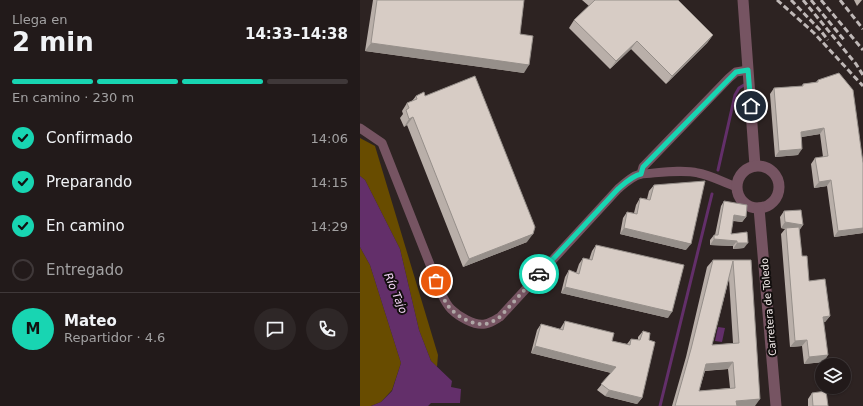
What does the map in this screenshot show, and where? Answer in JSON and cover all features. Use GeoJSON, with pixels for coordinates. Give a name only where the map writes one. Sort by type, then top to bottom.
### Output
{"type":"FeatureCollection","features":[{"type":"Feature","properties":{"kind":"street"},"geometry":{"type":"LineString","coordinates":[[744,0],[748,73],[756,166]]}},
{"type":"Feature","properties":{"kind":"street"},"geometry":{"type":"LineString","coordinates":[[641,174],[643,167],[736,72],[748,73]]}},
{"type":"Feature","properties":{"kind":"street"},"geometry":{"type":"LineString","coordinates":[[360,128],[382,143],[442,295],[450,308],[461,316],[474,322],[484,324],[493,322],[500,317],[618,189],[636,175],[695,172],[737,187]]}},
{"type":"Feature","properties":{"kind":"street"},"geometry":{"type":"LineString","coordinates":[[756,166],[764,167],[771,171],[776,177],[779,185],[778,193],[774,201],[767,206],[759,208],[750,206],[743,202],[737,187],[738,179],[742,173],[748,168],[756,166]]}},
{"type":"Feature","properties":{"kind":"street","name":"Carretera de Toledo"},"geometry":{"type":"LineString","coordinates":[[759,208],[776,406]]}},
{"type":"Feature","properties":{"kind":"shaded area"},"geometry":{"type":"Polygon","coordinates":[[[360,138],[375,146],[438,355],[437,367],[431,361],[419,330],[400,249],[365,180],[360,176],[360,138]]]}},
{"type":"Feature","properties":{"kind":"shaded area"},"geometry":{"type":"Polygon","coordinates":[[[360,247],[370,265],[401,363],[392,390],[381,402],[371,406],[360,406],[360,247]]]}},
{"type":"Feature","properties":{"kind":"water","name":"Río Tajo"},"geometry":{"type":"Polygon","coordinates":[[[360,176],[365,180],[400,249],[419,330],[431,361],[452,381],[451,387],[461,389],[460,403],[431,403],[428,406],[371,406],[381,402],[392,391],[401,363],[370,265],[360,247],[360,176]]]}},
{"type":"Feature","properties":{"kind":"water"},"geometry":{"type":"Polygon","coordinates":[[[718,327],[725,328],[722,342],[715,341],[718,327]]]}},
{"type":"Feature","properties":{"kind":"building"},"geometry":{"type":"Polygon","coordinates":[[[377,0],[524,0],[520,34],[533,36],[529,65],[371,43],[377,0]]]}},
{"type":"Feature","properties":{"kind":"building"},"geometry":{"type":"Polygon","coordinates":[[[595,0],[678,0],[713,35],[672,76],[637,41],[616,61],[574,20],[595,0]]]}},
{"type":"Feature","properties":{"kind":"building"},"geometry":{"type":"Polygon","coordinates":[[[839,73],[853,90],[863,163],[863,228],[838,231],[831,180],[819,182],[815,158],[828,156],[824,128],[801,132],[802,149],[779,151],[774,88],[803,86],[803,84],[818,82],[818,80],[839,73]]]}},
{"type":"Feature","properties":{"kind":"building"},"geometry":{"type":"Polygon","coordinates":[[[475,76],[535,227],[533,234],[469,259],[413,117],[409,119],[406,110],[409,108],[407,103],[417,99],[416,96],[424,92],[425,96],[475,76]]]}},
{"type":"Feature","properties":{"kind":"building"},"geometry":{"type":"Polygon","coordinates":[[[705,181],[691,244],[624,228],[627,212],[637,214],[640,198],[650,200],[654,185],[705,181]]]}},
{"type":"Feature","properties":{"kind":"building"},"geometry":{"type":"Polygon","coordinates":[[[724,201],[747,205],[746,217],[734,215],[731,234],[747,232],[748,243],[737,243],[737,241],[714,239],[714,235],[718,235],[724,201]]]}},
{"type":"Feature","properties":{"kind":"building"},"geometry":{"type":"Polygon","coordinates":[[[801,210],[803,225],[785,222],[784,211],[801,210]]]}},
{"type":"Feature","properties":{"kind":"building"},"geometry":{"type":"Polygon","coordinates":[[[799,227],[802,256],[807,256],[809,281],[825,279],[830,316],[823,317],[828,355],[809,357],[807,340],[795,341],[786,228],[799,227]]]}},
{"type":"Feature","properties":{"kind":"building"},"geometry":{"type":"Polygon","coordinates":[[[596,245],[684,265],[672,312],[565,287],[569,270],[579,274],[583,258],[592,260],[596,245]]]}},
{"type":"Feature","properties":{"kind":"building"},"geometry":{"type":"Polygon","coordinates":[[[713,260],[751,260],[760,399],[736,401],[737,406],[675,406],[713,260]],[[733,261],[712,345],[739,343],[733,261]],[[733,362],[706,364],[699,391],[735,388],[733,362]]]}},
{"type":"Feature","properties":{"kind":"building"},"geometry":{"type":"Polygon","coordinates":[[[565,321],[614,333],[612,341],[630,345],[631,339],[640,340],[643,331],[650,333],[649,340],[655,342],[642,398],[609,390],[601,384],[616,367],[535,346],[541,324],[563,330],[565,321]]]}},
{"type":"Feature","properties":{"kind":"building"},"geometry":{"type":"Polygon","coordinates":[[[812,393],[826,394],[828,406],[813,406],[812,393]]]}},
{"type":"Feature","properties":{"kind":"waterway"},"geometry":{"type":"LineString","coordinates":[[718,170],[735,95],[739,88],[744,85]]}},
{"type":"Feature","properties":{"kind":"waterway"},"geometry":{"type":"LineString","coordinates":[[660,406],[712,194]]}},
{"type":"Feature","properties":{"kind":"railway"},"geometry":{"type":"LineString","coordinates":[[777,0],[814,33],[863,86]]}},
{"type":"Feature","properties":{"kind":"railway"},"geometry":{"type":"LineString","coordinates":[[791,0],[828,40]]}},
{"type":"Feature","properties":{"kind":"railway"},"geometry":{"type":"LineString","coordinates":[[803,0],[856,64],[863,75]]}},
{"type":"Feature","properties":{"kind":"railway"},"geometry":{"type":"LineString","coordinates":[[811,0],[845,41]]}},
{"type":"Feature","properties":{"kind":"railway"},"geometry":{"type":"LineString","coordinates":[[821,0],[863,50]]}},
{"type":"Feature","properties":{"kind":"railway"},"geometry":{"type":"LineString","coordinates":[[840,0],[863,29]]}},
{"type":"Feature","properties":{"kind":"way so far"},"geometry":{"type":"LineString","coordinates":[[436,281],[450,308],[461,316],[474,322],[484,324],[493,322],[500,317],[539,274]]}},
{"type":"Feature","properties":{"kind":"route"},"geometry":{"type":"LineString","coordinates":[[539,274],[618,189],[636,175],[641,174],[643,167],[736,72],[748,70],[751,106]]}}]}
